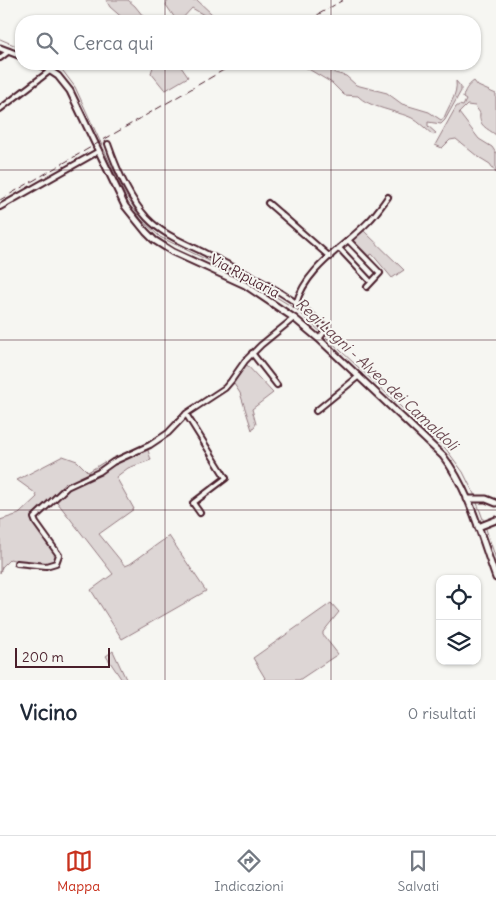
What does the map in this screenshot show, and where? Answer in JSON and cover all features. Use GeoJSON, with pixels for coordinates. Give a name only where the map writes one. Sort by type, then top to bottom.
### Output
{"type":"FeatureCollection","features":[{"type":"Feature","properties":{"kind":"street"},"geometry":{"type":"LineString","coordinates":[[0,48],[15,54]]}},
{"type":"Feature","properties":{"kind":"street"},"geometry":{"type":"LineString","coordinates":[[0,58],[9,51]]}},
{"type":"Feature","properties":{"kind":"street"},"geometry":{"type":"LineString","coordinates":[[0,109],[51,70]]}},
{"type":"Feature","properties":{"kind":"street","name":"Via Ripuaria"},"geometry":{"type":"LineString","coordinates":[[51,70],[70,90],[125,206],[138,224],[154,240],[173,252],[245,286],[322,336],[359,376],[444,456],[469,499],[496,578]]}},
{"type":"Feature","properties":{"kind":"street"},"geometry":{"type":"LineString","coordinates":[[108,144],[130,193],[146,216],[159,229],[177,240],[258,280],[296,304],[323,326],[322,336]]}},
{"type":"Feature","properties":{"kind":"street"},"geometry":{"type":"LineString","coordinates":[[0,207],[99,151]]}},
{"type":"Feature","properties":{"kind":"street"},"geometry":{"type":"LineString","coordinates":[[296,304],[306,282],[369,221],[388,197]]}},
{"type":"Feature","properties":{"kind":"street"},"geometry":{"type":"LineString","coordinates":[[268,203],[330,257]]}},
{"type":"Feature","properties":{"kind":"street"},"geometry":{"type":"LineString","coordinates":[[348,240],[380,273],[367,287]]}},
{"type":"Feature","properties":{"kind":"street"},"geometry":{"type":"LineString","coordinates":[[340,248],[369,280]]}},
{"type":"Feature","properties":{"kind":"street"},"geometry":{"type":"LineString","coordinates":[[17,563],[46,566],[56,563],[58,555],[34,518],[67,487],[150,445],[168,433],[186,414],[224,388],[252,353],[294,318]]}},
{"type":"Feature","properties":{"kind":"street"},"geometry":{"type":"LineString","coordinates":[[252,353],[278,385]]}},
{"type":"Feature","properties":{"kind":"street"},"geometry":{"type":"LineString","coordinates":[[316,411],[359,376]]}},
{"type":"Feature","properties":{"kind":"street"},"geometry":{"type":"LineString","coordinates":[[186,414],[226,478],[193,503],[200,513]]}},
{"type":"Feature","properties":{"kind":"street"},"geometry":{"type":"LineString","coordinates":[[469,499],[480,499],[496,503]]}},
{"type":"Feature","properties":{"kind":"street"},"geometry":{"type":"LineString","coordinates":[[478,527],[496,520]]}},
{"type":"Feature","properties":{"kind":"shaded area"},"geometry":{"type":"Polygon","coordinates":[[[106,0],[128,0],[142,15],[119,15],[110,7],[106,0]]]}},
{"type":"Feature","properties":{"kind":"shaded area"},"geometry":{"type":"Polygon","coordinates":[[[168,0],[197,0],[213,15],[204,15],[192,8],[186,15],[173,15],[166,5],[168,0]]]}},
{"type":"Feature","properties":{"kind":"shaded area"},"geometry":{"type":"Polygon","coordinates":[[[152,70],[183,70],[188,77],[166,90],[151,73],[152,70]]]}},
{"type":"Feature","properties":{"kind":"shaded area"},"geometry":{"type":"Polygon","coordinates":[[[310,70],[330,70],[346,76],[356,85],[387,93],[402,104],[429,112],[441,120],[444,118],[454,96],[456,81],[461,87],[461,91],[441,124],[428,122],[428,126],[436,133],[433,135],[412,118],[376,106],[358,96],[344,95],[332,83],[310,70]]]}},
{"type":"Feature","properties":{"kind":"shaded area"},"geometry":{"type":"Polygon","coordinates":[[[474,81],[478,86],[496,94],[496,135],[482,124],[480,113],[475,106],[467,105],[459,113],[479,139],[492,147],[496,153],[496,173],[490,164],[456,139],[450,140],[442,148],[435,145],[456,107],[459,105],[463,106],[466,100],[463,98],[464,93],[474,81]]]}},
{"type":"Feature","properties":{"kind":"shaded area"},"geometry":{"type":"Polygon","coordinates":[[[362,229],[404,270],[392,278],[372,254],[367,257],[350,240],[362,229]]]}},
{"type":"Feature","properties":{"kind":"shaded area"},"geometry":{"type":"Polygon","coordinates":[[[245,363],[273,393],[252,409],[256,424],[252,430],[240,393],[232,381],[245,363]]]}},
{"type":"Feature","properties":{"kind":"shaded area"},"geometry":{"type":"Polygon","coordinates":[[[147,447],[151,460],[128,468],[116,477],[134,509],[99,534],[125,566],[169,536],[206,591],[122,639],[91,590],[113,574],[54,498],[59,493],[118,460],[147,447]]]}},
{"type":"Feature","properties":{"kind":"shaded area"},"geometry":{"type":"Polygon","coordinates":[[[63,456],[77,461],[88,472],[104,462],[106,465],[56,494],[32,520],[56,554],[54,560],[39,564],[10,559],[2,567],[0,573],[0,520],[19,514],[37,497],[35,493],[17,480],[63,456]]]}},
{"type":"Feature","properties":{"kind":"shaded area"},"geometry":{"type":"Polygon","coordinates":[[[331,603],[339,612],[323,632],[323,635],[338,654],[299,680],[263,680],[265,678],[253,658],[331,603]]]}},
{"type":"Feature","properties":{"kind":"shaded area"},"geometry":{"type":"Polygon","coordinates":[[[113,651],[127,680],[122,680],[106,656],[113,651]]]}},
{"type":"Feature","properties":{"kind":"waterway","name":"Regi Lagni - Alveo dei Camaldoli"},"geometry":{"type":"LineString","coordinates":[[0,39],[15,45]]}},
{"type":"Feature","properties":{"kind":"waterway","name":"Regi Lagni - Alveo dei Camaldoli"},"geometry":{"type":"LineString","coordinates":[[62,70],[75,87],[123,191],[141,219],[160,237],[248,280],[296,309],[446,449],[463,472],[475,496]]}},
{"type":"Feature","properties":{"kind":"waterway","name":"Regi Lagni - Alveo dei Camaldoli"},"geometry":{"type":"LineString","coordinates":[[476,500],[484,522]]}},
{"type":"Feature","properties":{"kind":"waterway","name":"Regi Lagni - Alveo dei Camaldoli"},"geometry":{"type":"LineString","coordinates":[[485,526],[496,559]]}},
{"type":"Feature","properties":{"kind":"railway"},"geometry":{"type":"LineString","coordinates":[[317,15],[343,0]]}},
{"type":"Feature","properties":{"kind":"railway"},"geometry":{"type":"LineString","coordinates":[[0,200],[224,70]]}}]}
